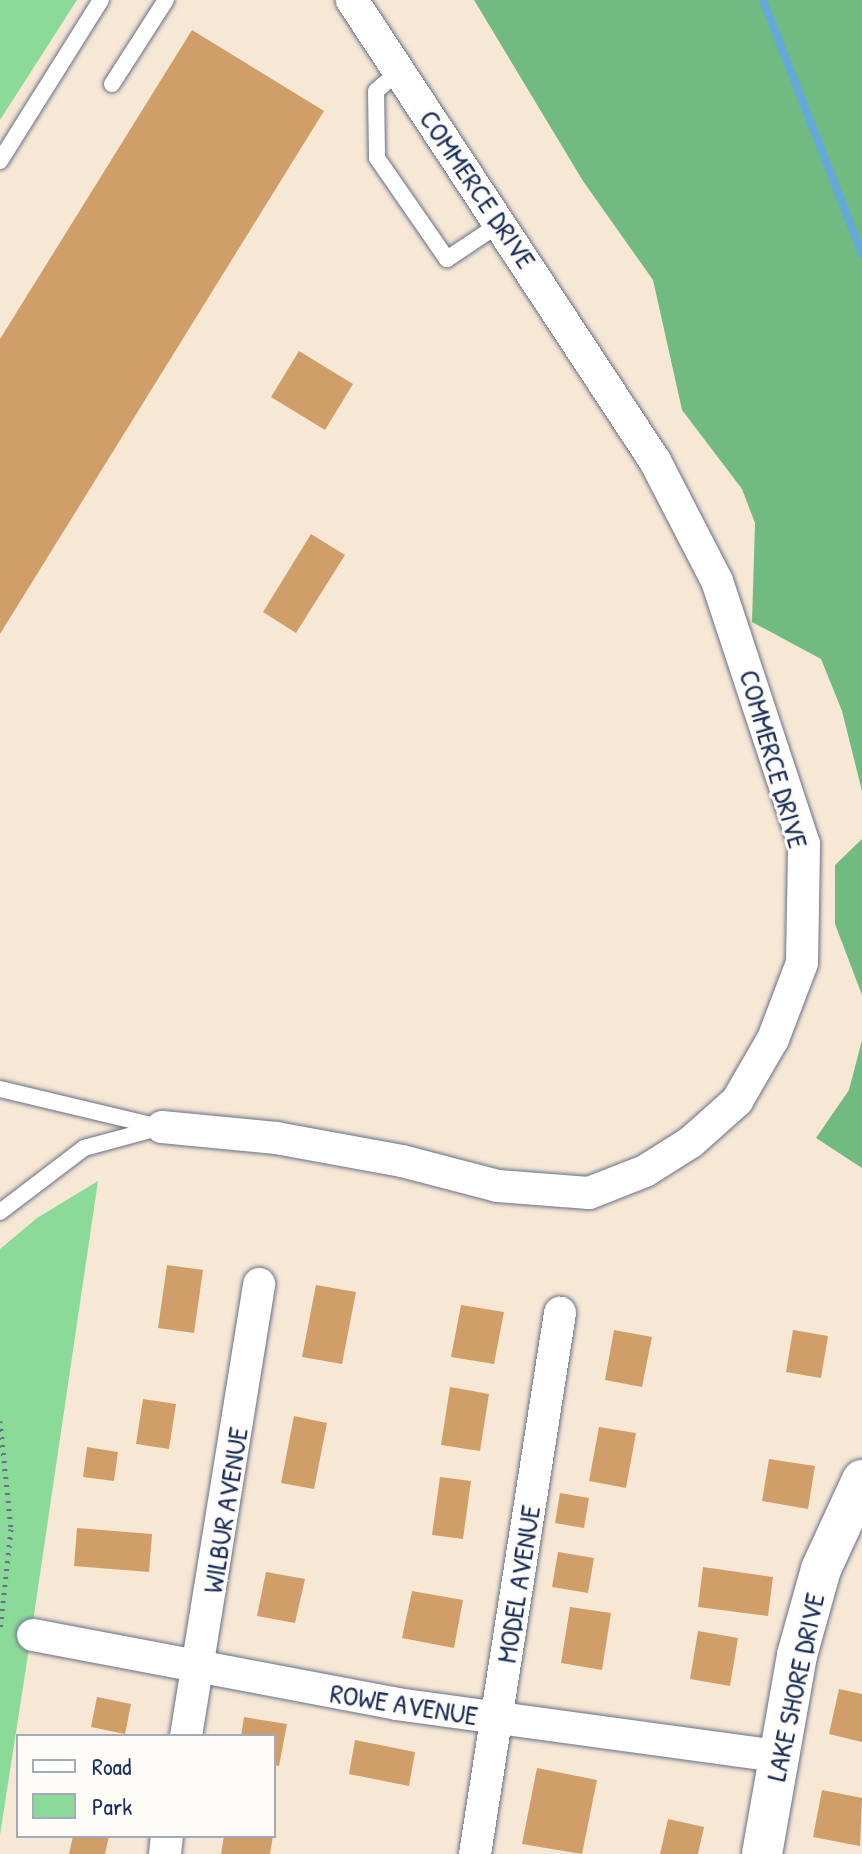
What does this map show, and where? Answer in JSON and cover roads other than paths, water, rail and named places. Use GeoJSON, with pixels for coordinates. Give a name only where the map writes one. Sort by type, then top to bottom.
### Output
{"type":"FeatureCollection","features":[{"type":"Feature","properties":{"kind":"street","name":"COMMERCE DRIVE"},"geometry":{"type":"LineString","coordinates":[[162,1127],[276,1138],[498,1186],[589,1193],[645,1171],[691,1142],[737,1101],[773,1039],[802,963],[804,844],[717,581],[655,461],[352,0]]}},
{"type":"Feature","properties":{"kind":"street","name":"WILBUR AVENUE"},"geometry":{"type":"LineString","coordinates":[[186,1734],[259,1284]]}},
{"type":"Feature","properties":{"kind":"street","name":"MODEL AVENUE"},"geometry":{"type":"LineString","coordinates":[[475,1854],[560,1313]]}},
{"type":"Feature","properties":{"kind":"street","name":"LAKE SHORE DRIVE"},"geometry":{"type":"LineString","coordinates":[[762,1854],[797,1655],[821,1569],[862,1480]]}},
{"type":"Feature","properties":{"kind":"street","name":"ROWE AVENUE"},"geometry":{"type":"LineString","coordinates":[[33,1635],[198,1670],[498,1719],[778,1756]]}},
{"type":"Feature","properties":{"kind":"lane"},"geometry":{"type":"LineString","coordinates":[[0,161],[101,0]]}},
{"type":"Feature","properties":{"kind":"lane"},"geometry":{"type":"LineString","coordinates":[[112,84],[166,0]]}},
{"type":"Feature","properties":{"kind":"lane"},"geometry":{"type":"LineString","coordinates":[[399,71],[376,91],[377,158],[447,259],[501,223]]}},
{"type":"Feature","properties":{"kind":"lane"},"geometry":{"type":"LineString","coordinates":[[0,1089],[162,1127]]}},
{"type":"Feature","properties":{"kind":"lane"},"geometry":{"type":"LineString","coordinates":[[0,1212],[84,1148],[162,1127]]}},
{"type":"Feature","properties":{"kind":"waterway"},"geometry":{"type":"LineString","coordinates":[[763,0],[862,254]]}}]}
